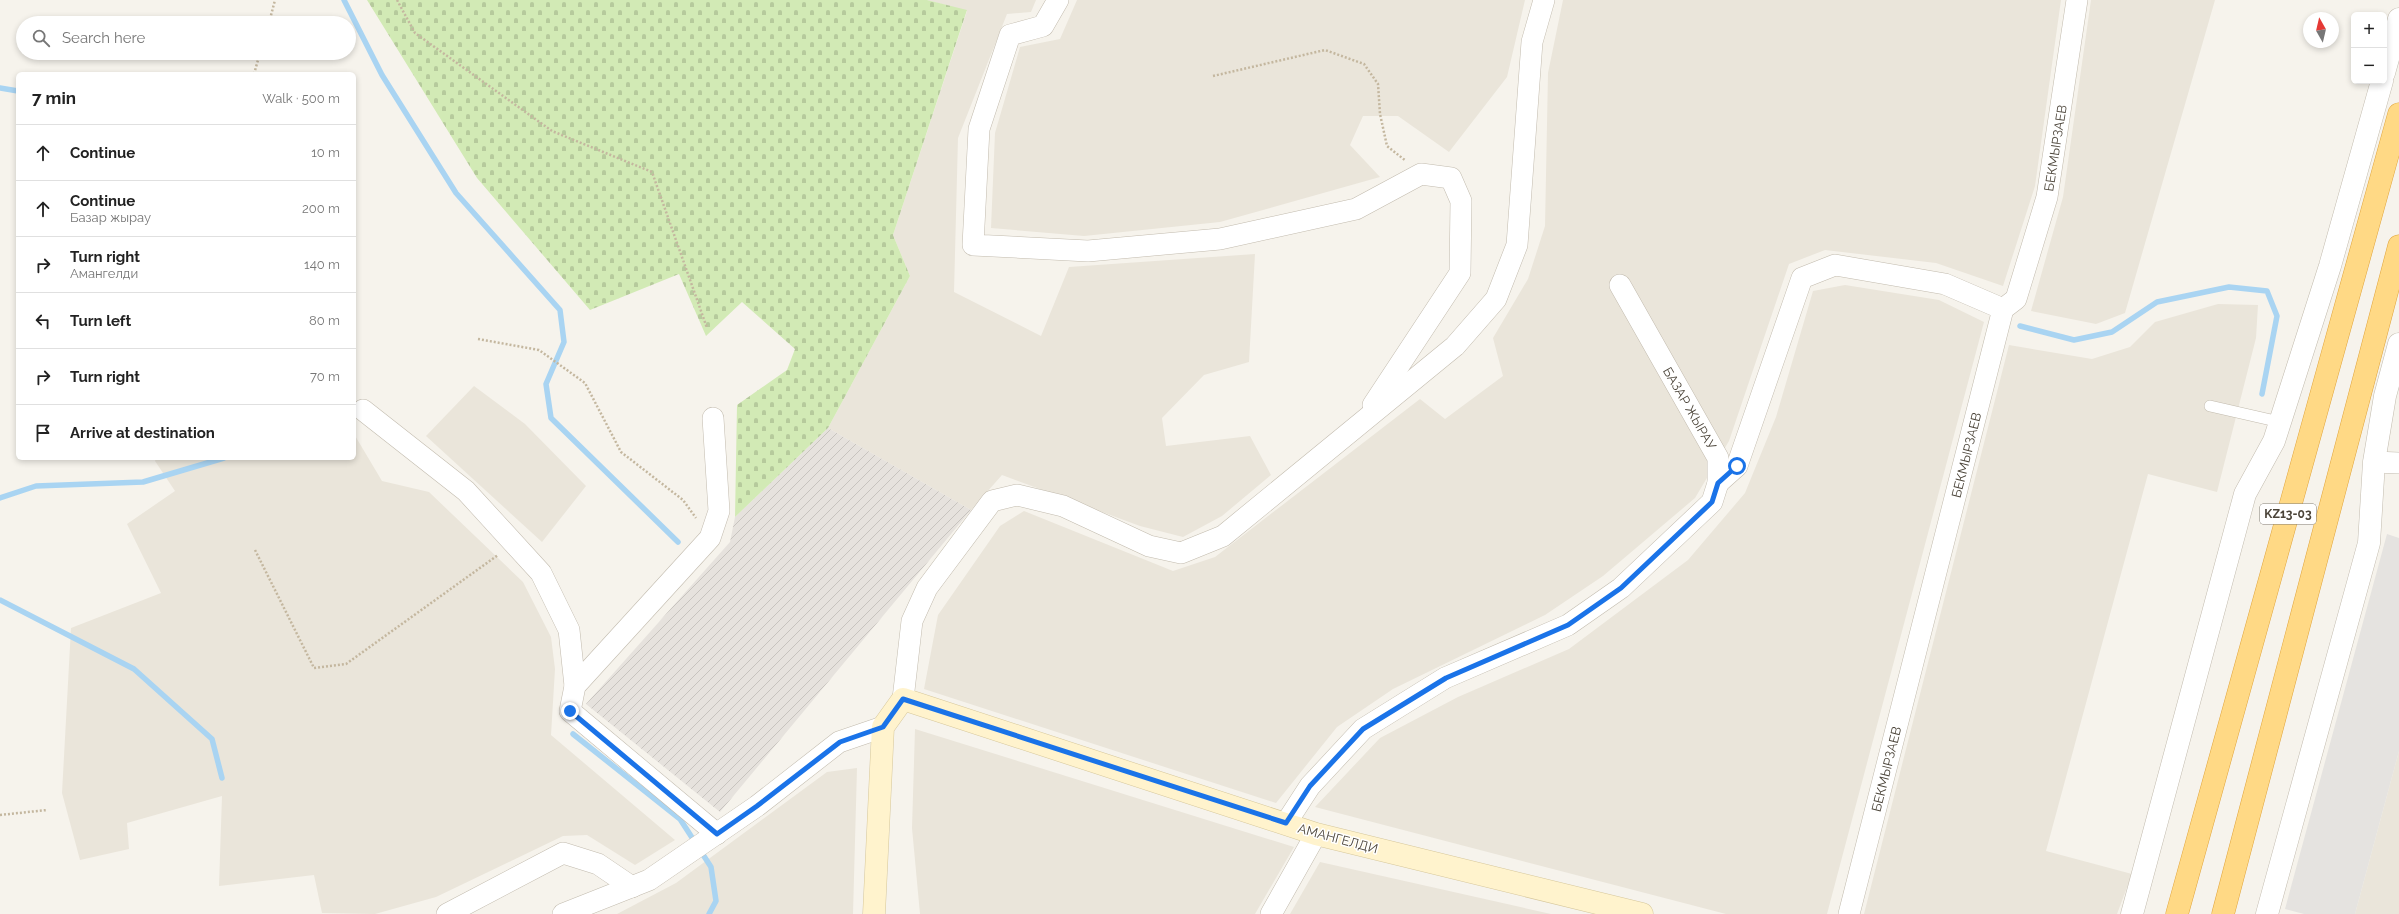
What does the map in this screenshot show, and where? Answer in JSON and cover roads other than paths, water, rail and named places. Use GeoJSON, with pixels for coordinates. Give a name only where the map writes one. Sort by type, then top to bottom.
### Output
{"type":"FeatureCollection","features":[{"type":"Feature","properties":{"kind":"highway","name":"KZ13-03"},"geometry":{"type":"LineString","coordinates":[[2177,914],[2399,114]]}},
{"type":"Feature","properties":{"kind":"highway","name":"KZ13-03"},"geometry":{"type":"LineString","coordinates":[[2223,914],[2399,246]]}},
{"type":"Feature","properties":{"kind":"main road"},"geometry":{"type":"LineString","coordinates":[[874,914],[883,727],[903,699]]}},
{"type":"Feature","properties":{"kind":"main road","name":"АМАНГЕЛДИ"},"geometry":{"type":"LineString","coordinates":[[903,699],[1316,834],[1642,914]]}},
{"type":"Feature","properties":{"kind":"street"},"geometry":{"type":"LineString","coordinates":[[1058,0],[1044,26],[1010,35],[979,129],[973,245],[1088,251],[1220,239],[1356,209],[1422,174],[1451,178],[1460,201],[1460,273],[1362,422]]}},
{"type":"Feature","properties":{"kind":"street"},"geometry":{"type":"LineString","coordinates":[[903,699],[912,621],[928,588],[992,501],[1017,495],[1063,506],[1149,546],[1181,553],[1223,536],[1455,346],[1496,299],[1517,246],[1532,42],[1544,0]]}},
{"type":"Feature","properties":{"kind":"street","name":"БЕКМЫРЗАЕВ"},"geometry":{"type":"LineString","coordinates":[[1849,914],[2003,309],[2016,299],[2047,197],[2077,0]]}},
{"type":"Feature","properties":{"kind":"street"},"geometry":{"type":"LineString","coordinates":[[2387,62],[2399,19]]}},
{"type":"Feature","properties":{"kind":"street"},"geometry":{"type":"LineString","coordinates":[[2132,914],[2245,494],[2274,441],[2330,266],[2381,84]]}},
{"type":"Feature","properties":{"kind":"street"},"geometry":{"type":"LineString","coordinates":[[1718,483],[1737,466],[1802,278],[1834,265],[1945,284],[2003,309]]}},
{"type":"Feature","properties":{"kind":"street","name":"БАЗАР ЖЫРАУ"},"geometry":{"type":"LineString","coordinates":[[1286,823],[1310,786],[1363,729],[1446,678],[1568,625],[1621,588],[1712,502],[1718,483],[1718,458],[1620,285]]}},
{"type":"Feature","properties":{"kind":"street"},"geometry":{"type":"LineString","coordinates":[[2267,914],[2369,543],[2374,462],[2385,396],[2399,344]]}},
{"type":"Feature","properties":{"kind":"street"},"geometry":{"type":"LineString","coordinates":[[363,410],[466,492],[542,573],[569,630],[575,686],[570,711],[717,834]]}},
{"type":"Feature","properties":{"kind":"street"},"geometry":{"type":"LineString","coordinates":[[575,686],[710,538],[719,511],[713,418]]}},
{"type":"Feature","properties":{"kind":"street"},"geometry":{"type":"LineString","coordinates":[[2374,462],[2399,463]]}},
{"type":"Feature","properties":{"kind":"street"},"geometry":{"type":"LineString","coordinates":[[563,914],[649,880],[757,806],[840,742],[883,727]]}},
{"type":"Feature","properties":{"kind":"street"},"geometry":{"type":"LineString","coordinates":[[1271,914],[1316,834]]}},
{"type":"Feature","properties":{"kind":"street"},"geometry":{"type":"LineString","coordinates":[[447,914],[563,853],[598,864],[632,887]]}},
{"type":"Feature","properties":{"kind":"lane"},"geometry":{"type":"LineString","coordinates":[[2210,406],[2280,422]]}},
{"type":"Feature","properties":{"kind":"waterway"},"geometry":{"type":"LineString","coordinates":[[344,0],[352,16]]}},
{"type":"Feature","properties":{"kind":"waterway"},"geometry":{"type":"LineString","coordinates":[[356,24],[382,75],[456,193],[560,310],[564,342],[546,384],[551,418],[678,542]]}},
{"type":"Feature","properties":{"kind":"waterway"},"geometry":{"type":"LineString","coordinates":[[0,88],[16,91]]}},
{"type":"Feature","properties":{"kind":"waterway"},"geometry":{"type":"LineString","coordinates":[[2020,326],[2074,340],[2112,332],[2157,302],[2229,287],[2267,291],[2277,316],[2262,394]]}},
{"type":"Feature","properties":{"kind":"waterway"},"geometry":{"type":"LineString","coordinates":[[0,498],[36,486],[143,482],[217,460]]}},
{"type":"Feature","properties":{"kind":"waterway"},"geometry":{"type":"LineString","coordinates":[[0,600],[134,669],[212,739],[222,778]]}},
{"type":"Feature","properties":{"kind":"waterway"},"geometry":{"type":"LineString","coordinates":[[573,734],[680,819],[711,867],[716,901],[709,914]]}}]}
